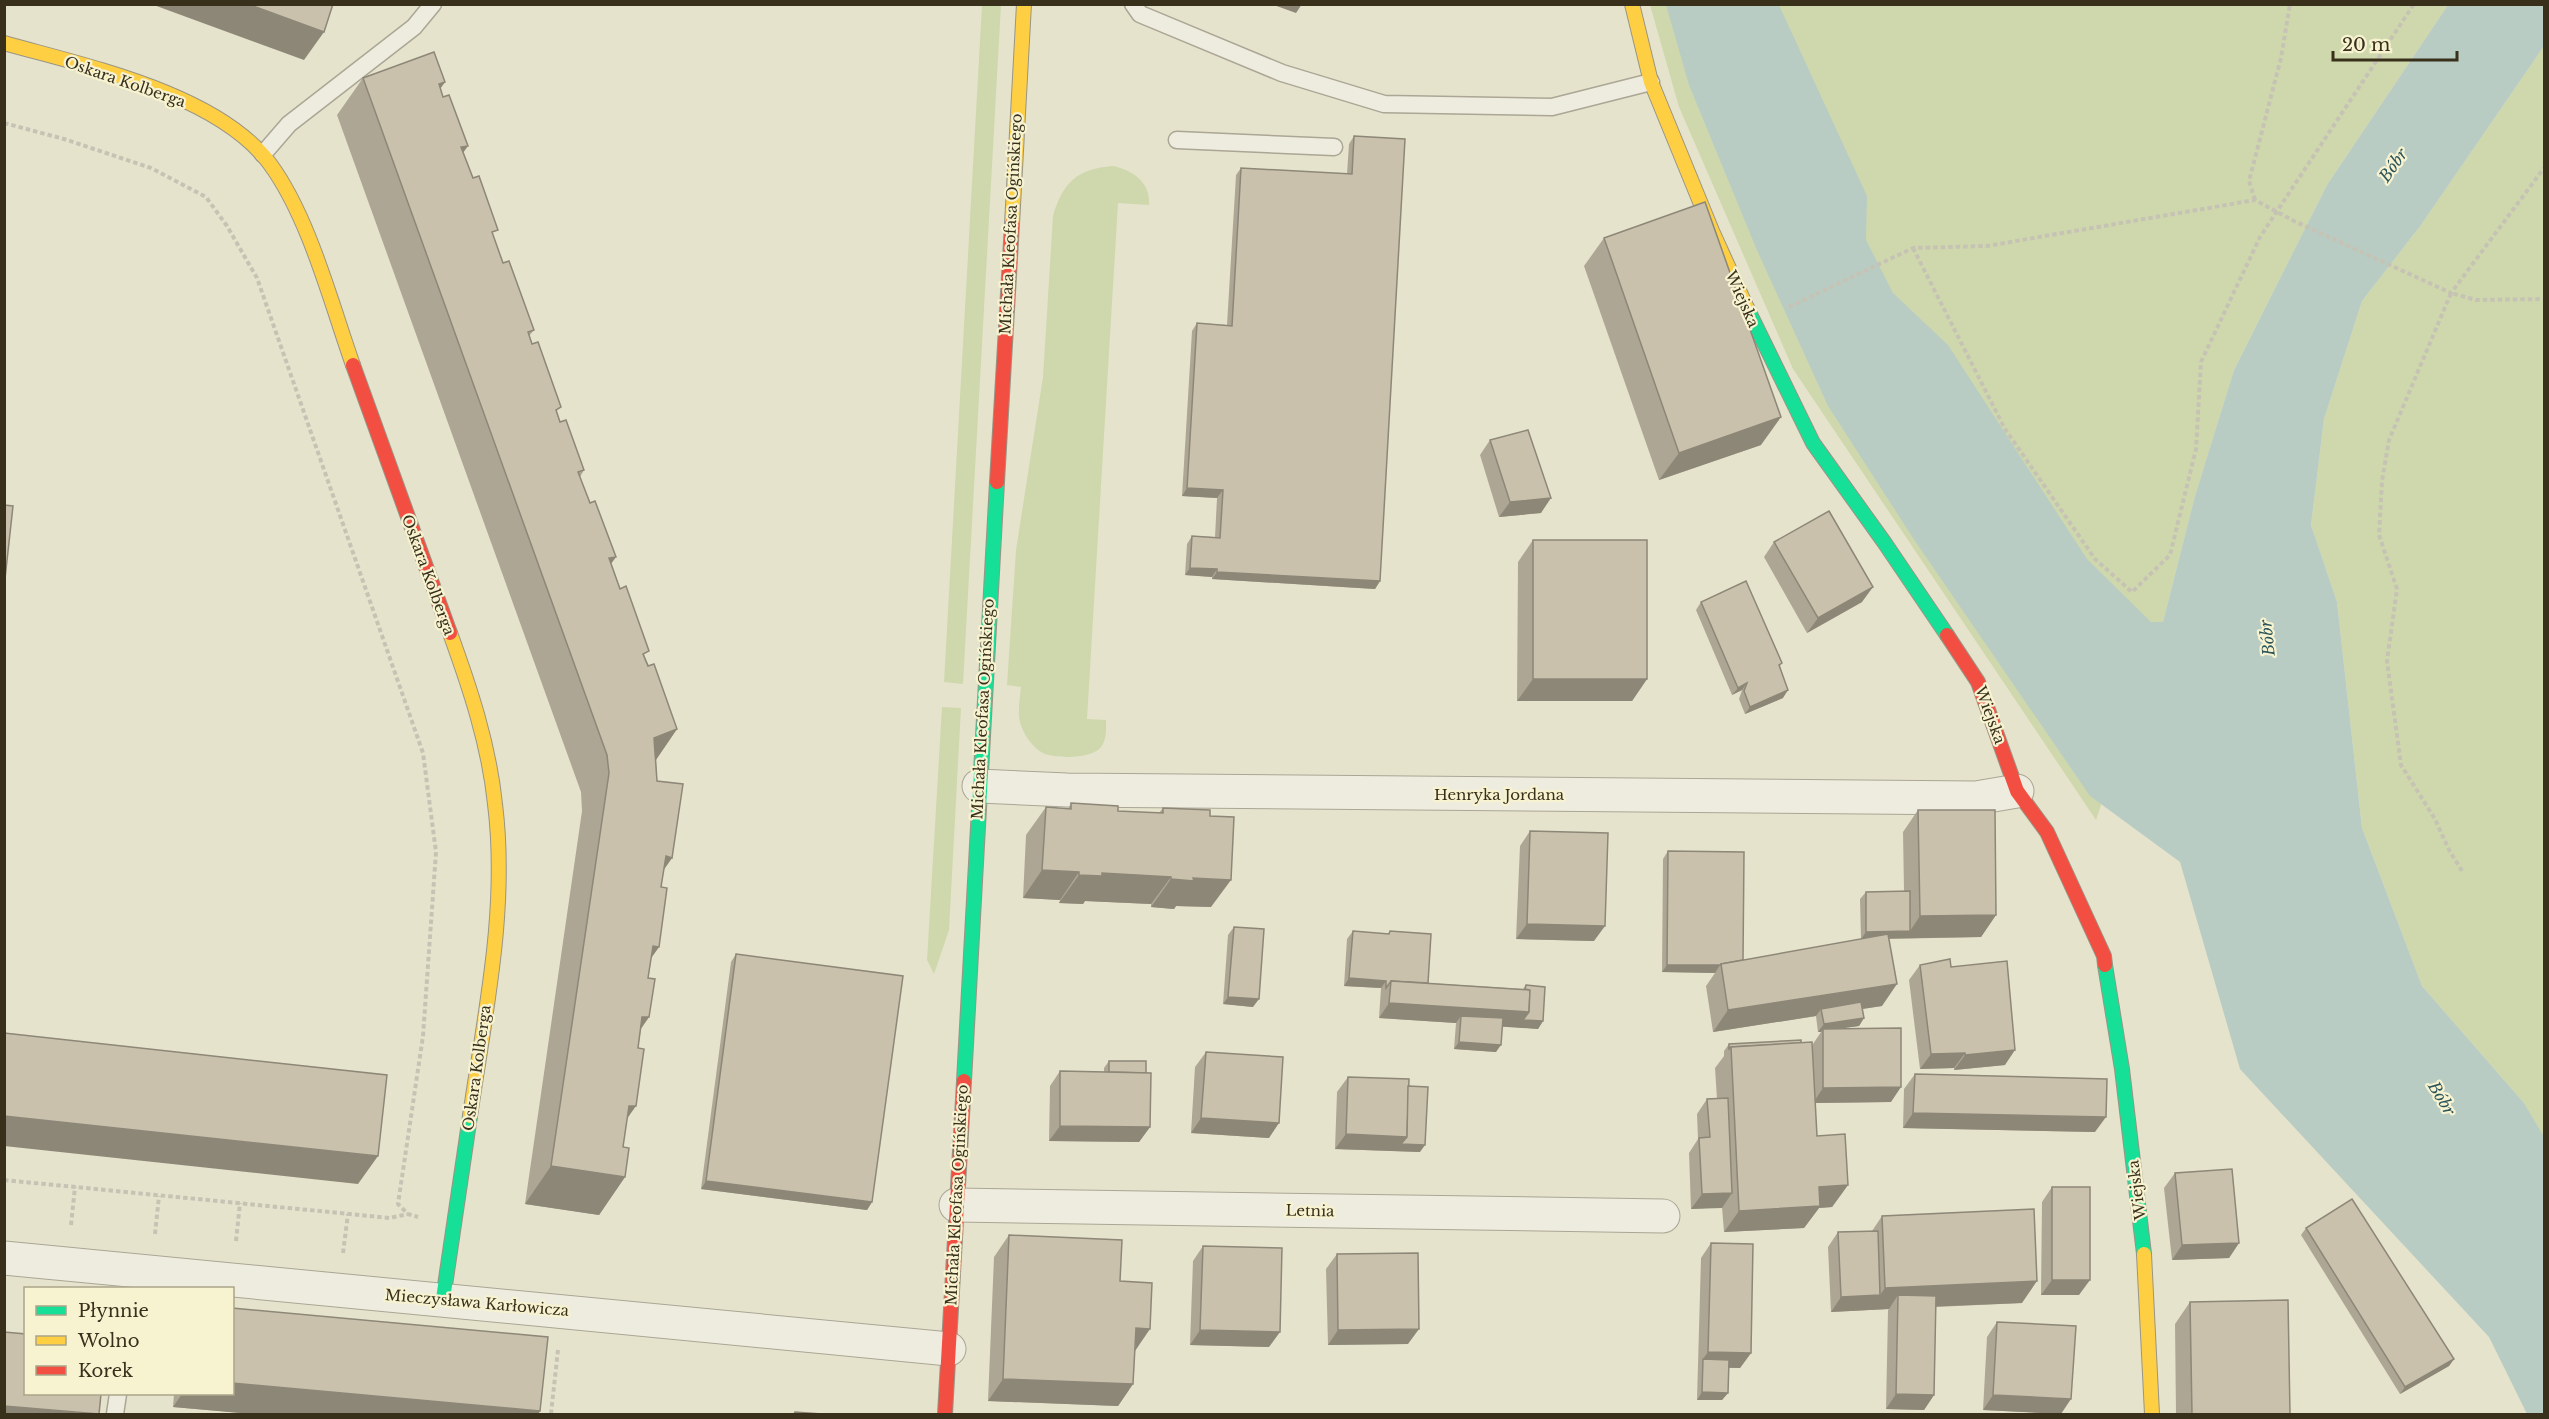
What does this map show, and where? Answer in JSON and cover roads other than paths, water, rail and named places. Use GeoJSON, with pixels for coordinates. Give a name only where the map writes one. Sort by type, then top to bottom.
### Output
{"type":"FeatureCollection","features":[{"type":"Feature","properties":{"kind":"street","name":"Michała Kleofasa Ogińskiego"},"geometry":{"type":"LineString","coordinates":[[945,1414],[1024,4]]}},
{"type":"Feature","properties":{"kind":"street","name":"Wiejska"},"geometry":{"type":"LineString","coordinates":[[1632,4],[1651,82],[1755,327],[1813,443],[1884,542],[1978,682],[2017,791],[2047,832],[2104,956],[2122,1069],[2143,1239],[2152,1414]]}},
{"type":"Feature","properties":{"kind":"street","name":"Oskara Kolberga"},"geometry":{"type":"LineString","coordinates":[[4,43],[148,87],[185,102],[243,135],[263,154],[287,189],[303,222],[460,665],[482,732],[493,787],[499,847],[497,932],[443,1299]]}},
{"type":"Feature","properties":{"kind":"street","name":"Henryka Jordana"},"geometry":{"type":"LineString","coordinates":[[979,786],[1139,781],[1976,798],[2017,791]]}},
{"type":"Feature","properties":{"kind":"street","name":"Letnia"},"geometry":{"type":"LineString","coordinates":[[956,1205],[1663,1216]]}},
{"type":"Feature","properties":{"kind":"street","name":"Mieczysława Karłowicza"},"geometry":{"type":"LineString","coordinates":[[4,1258],[134,1280],[443,1299],[949,1348]]}},
{"type":"Feature","properties":{"kind":"lane"},"geometry":{"type":"LineString","coordinates":[[263,154],[289,124],[414,27],[433,4]]}},
{"type":"Feature","properties":{"kind":"lane"},"geometry":{"type":"LineString","coordinates":[[1133,4],[1140,14],[1282,73],[1384,104],[1551,107],[1651,82]]}},
{"type":"Feature","properties":{"kind":"lane"},"geometry":{"type":"LineString","coordinates":[[1177,140],[1334,147]]}},
{"type":"Feature","properties":{"kind":"lane"},"geometry":{"type":"LineString","coordinates":[[115,1414],[118,1395]]}},
{"type":"Feature","properties":{"kind":"water","name":"Bóbr"},"geometry":{"type":"Polygon","coordinates":[[[1666,5],[1779,5],[1867,196],[1866,240],[1893,293],[1948,345],[2087,559],[2151,622],[2163,622],[2195,496],[2234,370],[2327,185],[2448,5],[2544,5],[2544,46],[2421,225],[2362,301],[2324,419],[2311,525],[2337,602],[2362,828],[2422,986],[2524,1103],[2544,1137],[2544,1414],[2527,1414],[2489,1337],[2240,1069],[2180,862],[2090,796],[1915,541],[1828,406],[1756,248],[1689,85],[1666,5]]]}}]}
